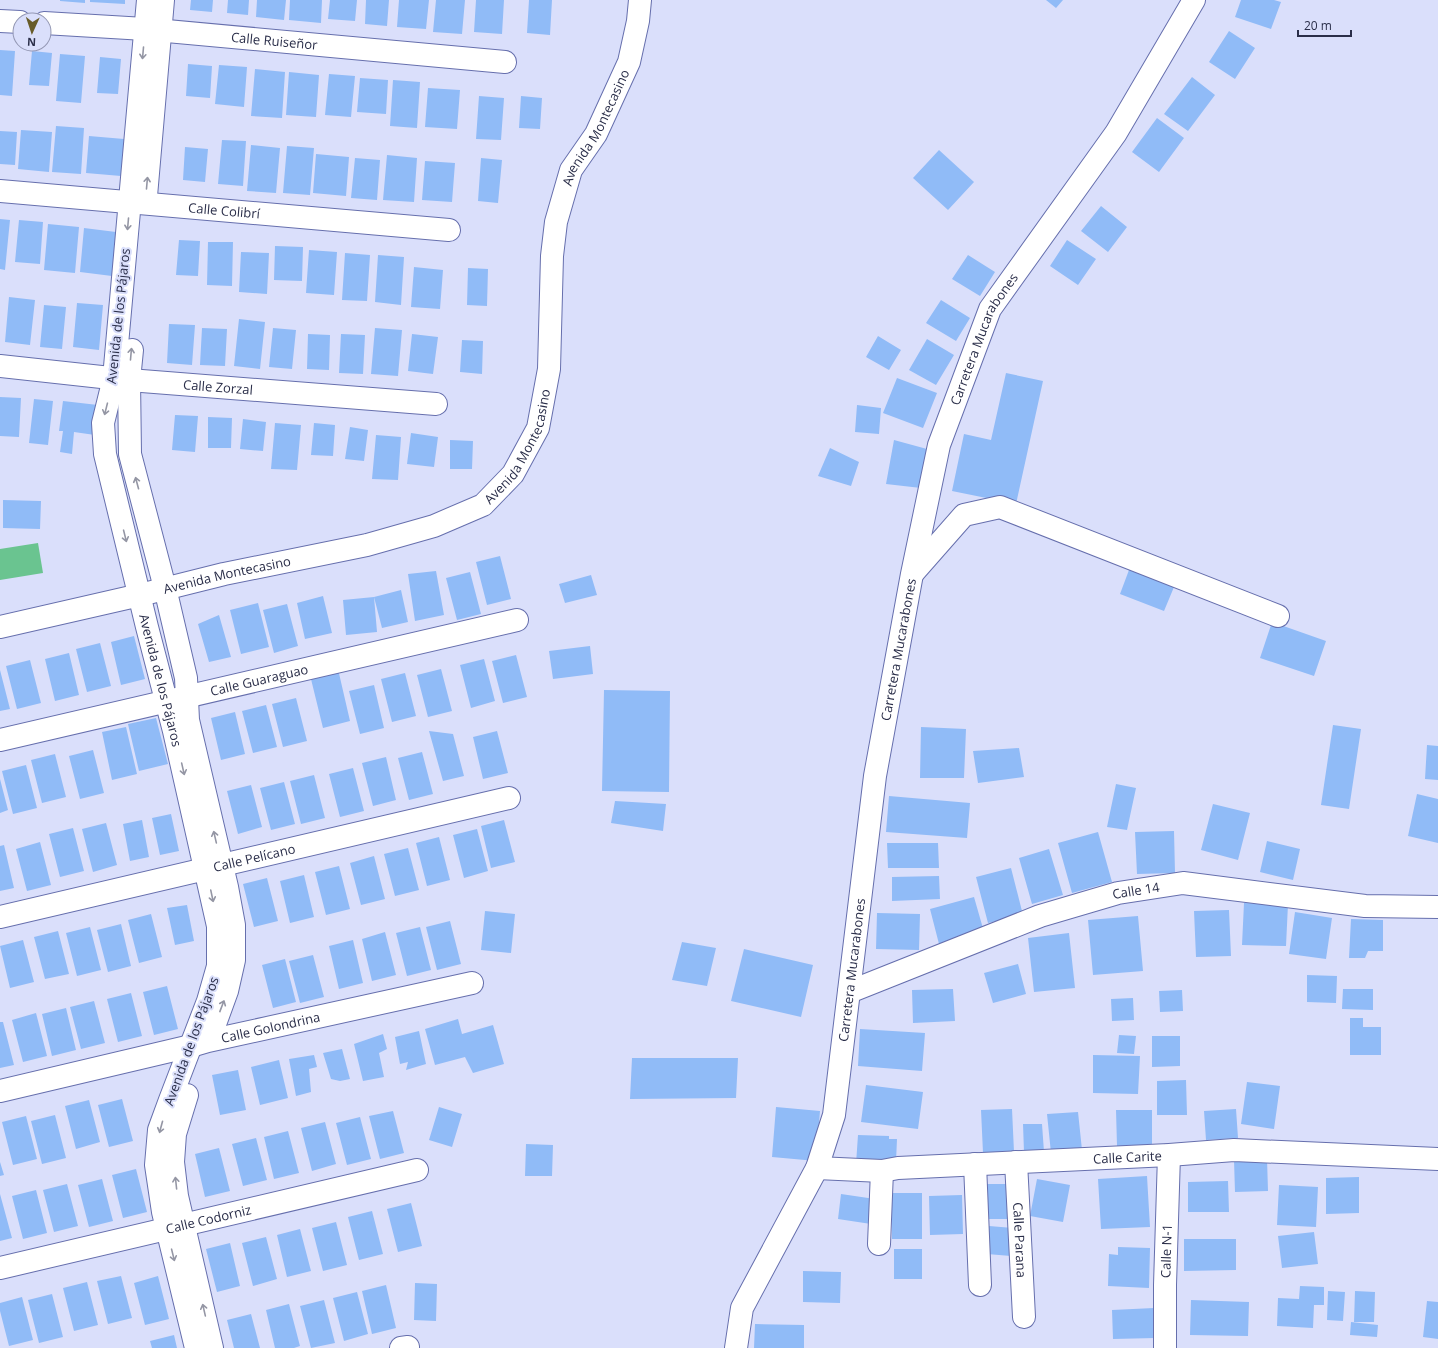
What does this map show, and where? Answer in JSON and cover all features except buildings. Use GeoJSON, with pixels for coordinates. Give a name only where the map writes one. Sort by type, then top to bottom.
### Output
{"type":"FeatureCollection","features":[{"type":"Feature","properties":{"kind":"street","name":"Avenida de los Pájaros"},"geometry":{"type":"LineString","coordinates":[[148,0],[153,31]]}},
{"type":"Feature","properties":{"kind":"street","name":"Avenida de los Pájaros"},"geometry":{"type":"LineString","coordinates":[[163,0],[153,31],[121,379],[130,454],[165,588],[186,678],[177,699]]}},
{"type":"Feature","properties":{"kind":"street","name":"Avenida Montecasino"},"geometry":{"type":"LineString","coordinates":[[0,627],[224,574],[367,545],[434,526],[482,505],[513,474],[538,428],[549,369],[552,256],[556,222],[571,170],[596,134],[629,62],[638,21],[640,0]]}},
{"type":"Feature","properties":{"kind":"street","name":"Carretera Mucarabones"},"geometry":{"type":"LineString","coordinates":[[736,1348],[742,1308],[817,1168],[834,1116],[875,776],[912,574],[939,445],[990,309],[1116,133],[1194,0]]}},
{"type":"Feature","properties":{"kind":"street"},"geometry":{"type":"LineString","coordinates":[[0,20],[12,21]]}},
{"type":"Feature","properties":{"kind":"street","name":"Calle Ruiseñor"},"geometry":{"type":"LineString","coordinates":[[52,24],[505,62]]}},
{"type":"Feature","properties":{"kind":"street","name":"Calle Colibrí"},"geometry":{"type":"LineString","coordinates":[[0,191],[449,230]]}},
{"type":"Feature","properties":{"kind":"street","name":"Calle Zorzal"},"geometry":{"type":"LineString","coordinates":[[0,366],[121,379],[436,404]]}},
{"type":"Feature","properties":{"kind":"street","name":"Avenida de los Pájaros"},"geometry":{"type":"LineString","coordinates":[[121,379],[103,423],[105,454],[140,595],[177,699],[214,867],[218,926],[218,966],[208,1001],[199,1044],[159,1130],[156,1165],[163,1212],[175,1226],[212,1348]]}},
{"type":"Feature","properties":{"kind":"street"},"geometry":{"type":"LineString","coordinates":[[912,574],[964,515],[1000,507],[1278,616]]}},
{"type":"Feature","properties":{"kind":"street","name":"Calle Guaraguao"},"geometry":{"type":"LineString","coordinates":[[0,740],[517,620]]}},
{"type":"Feature","properties":{"kind":"street","name":"Calle Pelícano"},"geometry":{"type":"LineString","coordinates":[[0,917],[509,798]]}},
{"type":"Feature","properties":{"kind":"street","name":"Calle 14"},"geometry":{"type":"LineString","coordinates":[[849,992],[1040,916],[1118,892],[1183,883],[1365,906],[1438,907]]}},
{"type":"Feature","properties":{"kind":"street","name":"Calle Golondrina"},"geometry":{"type":"LineString","coordinates":[[0,1091],[199,1044],[472,983]]}},
{"type":"Feature","properties":{"kind":"street","name":"Calle Carite"},"geometry":{"type":"LineString","coordinates":[[817,1168],[882,1171],[898,1168],[1169,1155],[1234,1150],[1438,1159]]}},
{"type":"Feature","properties":{"kind":"street","name":"Calle N-1"},"geometry":{"type":"LineString","coordinates":[[1165,1348],[1165,1285],[1169,1155]]}},
{"type":"Feature","properties":{"kind":"street","name":"Calle Parana"},"geometry":{"type":"LineString","coordinates":[[1016,1162],[1024,1317]]}},
{"type":"Feature","properties":{"kind":"street"},"geometry":{"type":"LineString","coordinates":[[975,1164],[980,1285]]}},
{"type":"Feature","properties":{"kind":"street","name":"Calle Codorniz"},"geometry":{"type":"LineString","coordinates":[[0,1268],[417,1170]]}},
{"type":"Feature","properties":{"kind":"street"},"geometry":{"type":"LineString","coordinates":[[879,1244],[882,1171]]}},
{"type":"Feature","properties":{"kind":"street","name":"Avenida de los Pájaros"},"geometry":{"type":"LineString","coordinates":[[175,1226],[196,1348]]}},
{"type":"Feature","properties":{"kind":"green space"},"geometry":{"type":"Polygon","coordinates":[[[38,543],[43,573],[0,580],[0,549],[38,543]]]}}]}
